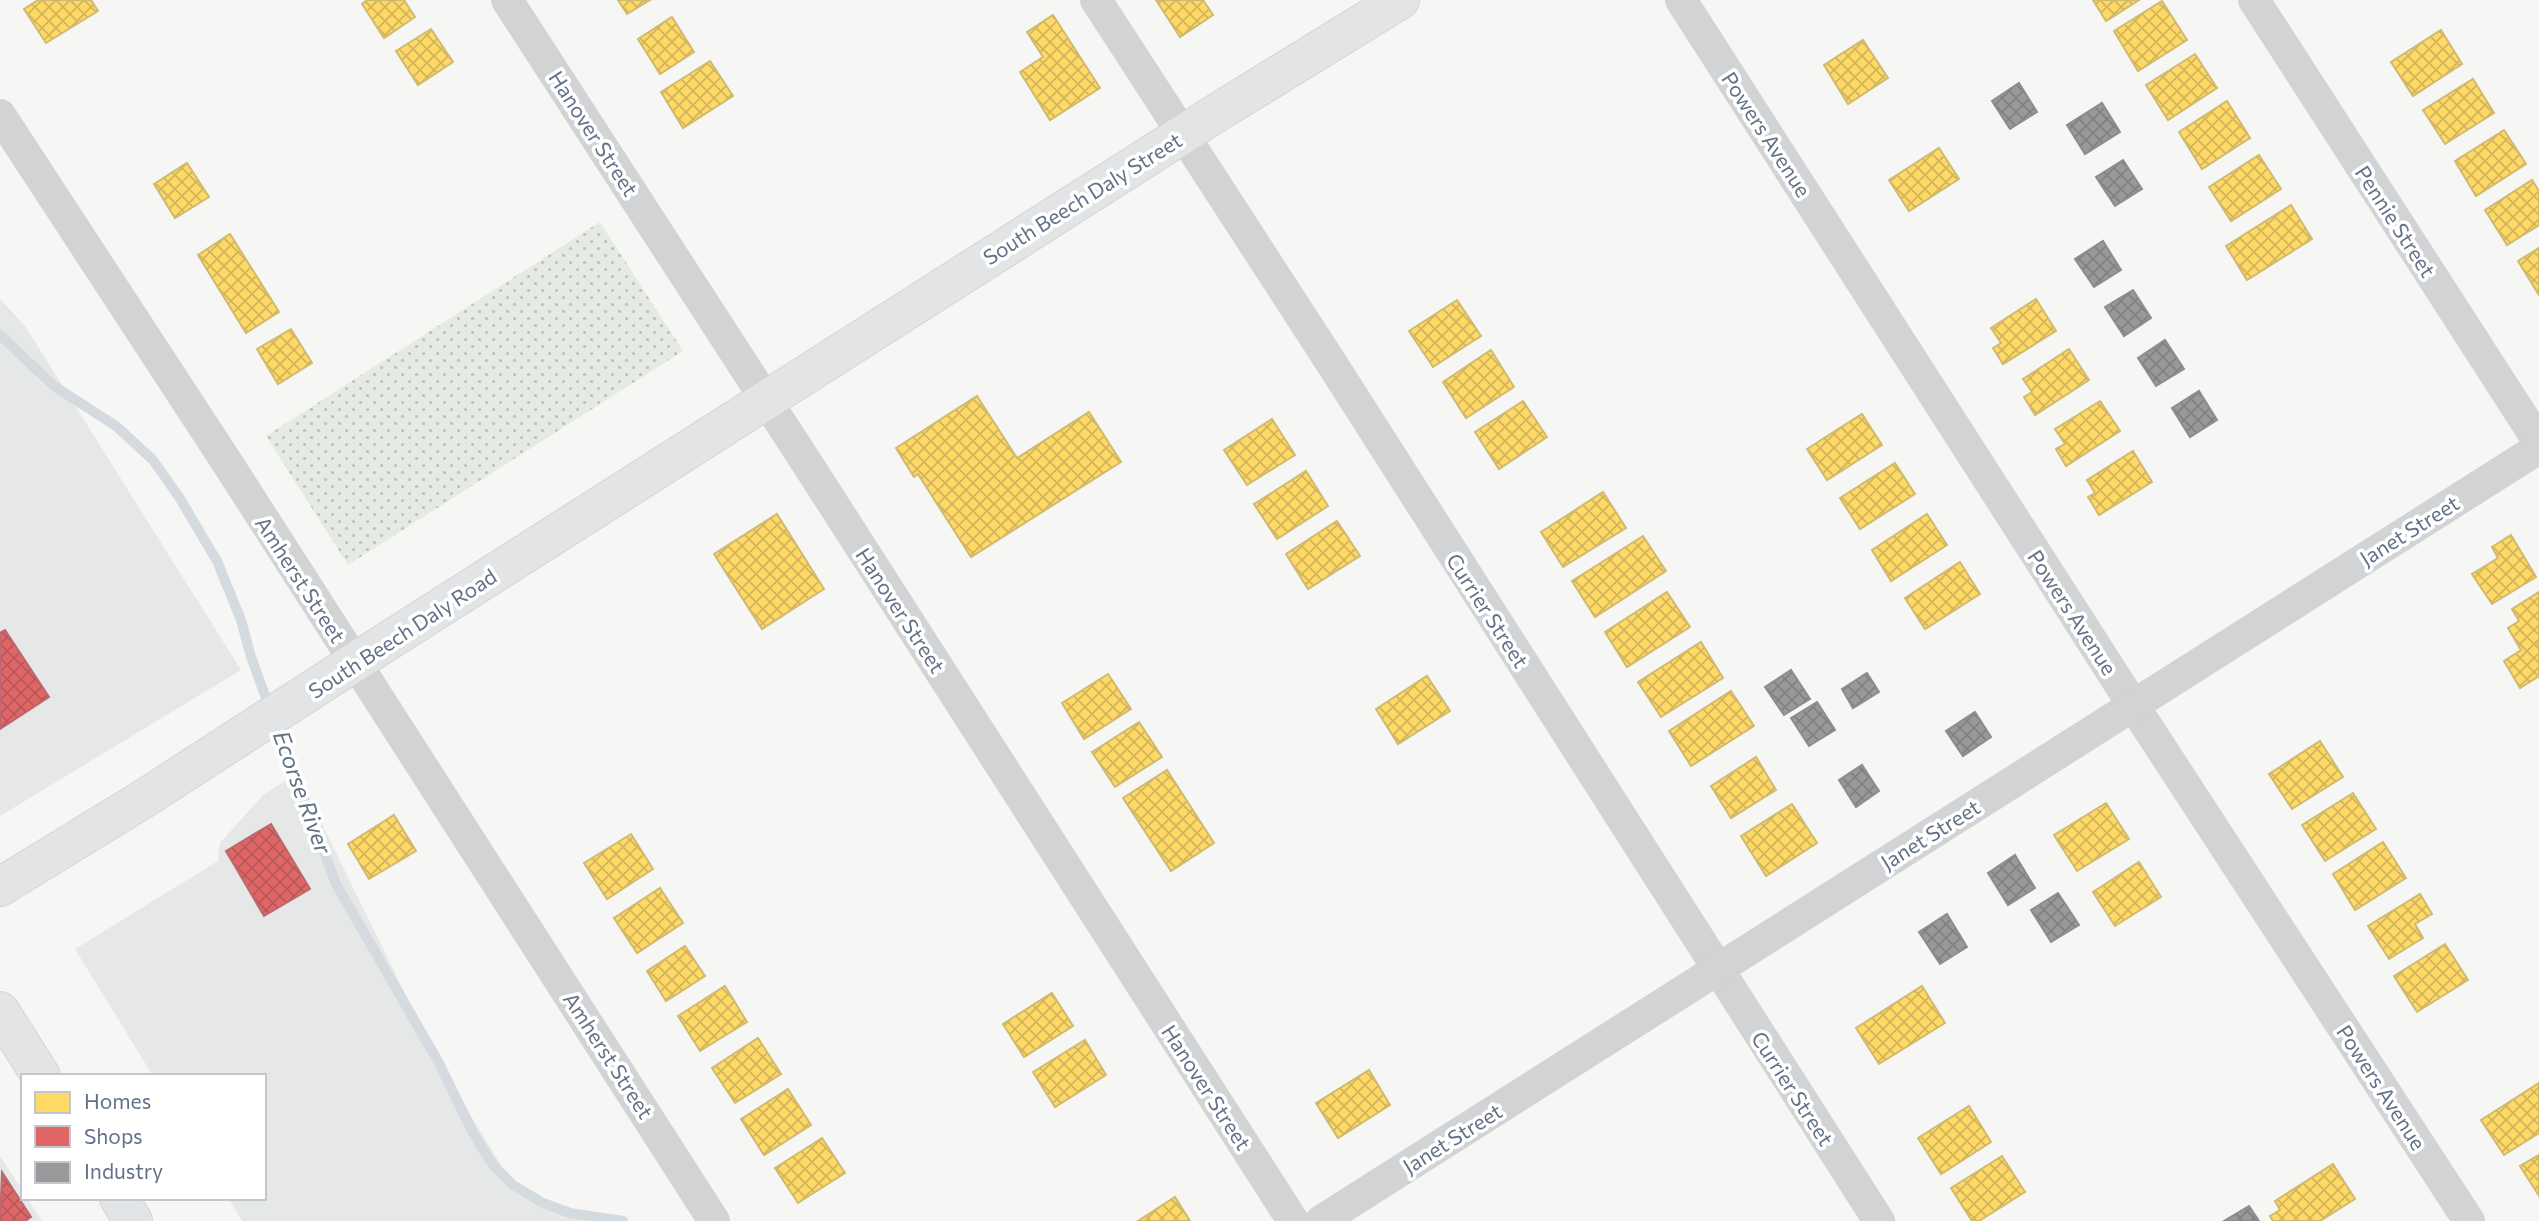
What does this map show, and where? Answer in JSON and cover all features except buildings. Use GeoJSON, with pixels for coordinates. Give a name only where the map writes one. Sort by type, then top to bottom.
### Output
{"type":"FeatureCollection","features":[{"type":"Feature","properties":{"kind":"main road","name":"South Beech Daly Street"},"geometry":{"type":"LineString","coordinates":[[766,399],[1400,0]]}},
{"type":"Feature","properties":{"kind":"main road","name":"South Beech Daly Road"},"geometry":{"type":"LineString","coordinates":[[0,887],[302,698],[766,399]]}},
{"type":"Feature","properties":{"kind":"main road"},"geometry":{"type":"LineString","coordinates":[[0,1011],[40,1074]]}},
{"type":"Feature","properties":{"kind":"main road"},"geometry":{"type":"LineString","coordinates":[[120,1200],[134,1221]]}},
{"type":"Feature","properties":{"kind":"street","name":"Hanover Street"},"geometry":{"type":"LineString","coordinates":[[507,0],[1293,1221]]}},
{"type":"Feature","properties":{"kind":"street","name":"Currier Street"},"geometry":{"type":"LineString","coordinates":[[1096,0],[1879,1221]]}},
{"type":"Feature","properties":{"kind":"street","name":"Powers Avenue"},"geometry":{"type":"LineString","coordinates":[[1681,0],[2133,705],[2469,1221]]}},
{"type":"Feature","properties":{"kind":"street","name":"Pennie Street"},"geometry":{"type":"LineString","coordinates":[[2254,0],[2539,442]]}},
{"type":"Feature","properties":{"kind":"street","name":"Amherst Street"},"geometry":{"type":"LineString","coordinates":[[0,115],[714,1221]]}},
{"type":"Feature","properties":{"kind":"street","name":"Janet Street"},"geometry":{"type":"LineString","coordinates":[[1321,1221],[2539,448]]}},
{"type":"Feature","properties":{"kind":"shaded area"},"geometry":{"type":"Polygon","coordinates":[[[600,222],[683,351],[348,565],[266,436],[600,222]]]}},
{"type":"Feature","properties":{"kind":"shaded area"},"geometry":{"type":"Polygon","coordinates":[[[0,299],[25,326],[241,670],[0,816],[0,299]]]}},
{"type":"Feature","properties":{"kind":"shaded area"},"geometry":{"type":"Polygon","coordinates":[[[297,773],[439,1063],[513,1185],[570,1213],[596,1221],[242,1221],[229,1200],[266,1200],[266,1074],[152,1074],[75,949],[218,861],[220,843],[263,795],[297,773]]]}},
{"type":"Feature","properties":{"kind":"shaded area"},"geometry":{"type":"Polygon","coordinates":[[[0,1156],[21,1188],[21,1200],[28,1200],[42,1221],[0,1221],[0,1156]]]}},
{"type":"Feature","properties":{"kind":"waterway","name":"Ecorse River"},"geometry":{"type":"LineString","coordinates":[[0,335],[54,386],[116,426],[153,460],[179,497],[217,561],[241,620],[270,709]]}},
{"type":"Feature","properties":{"kind":"waterway","name":"Ecorse River"},"geometry":{"type":"LineString","coordinates":[[276,723],[336,884],[439,1063],[472,1131],[493,1165],[513,1185],[543,1203],[570,1213],[623,1221]]}}]}
